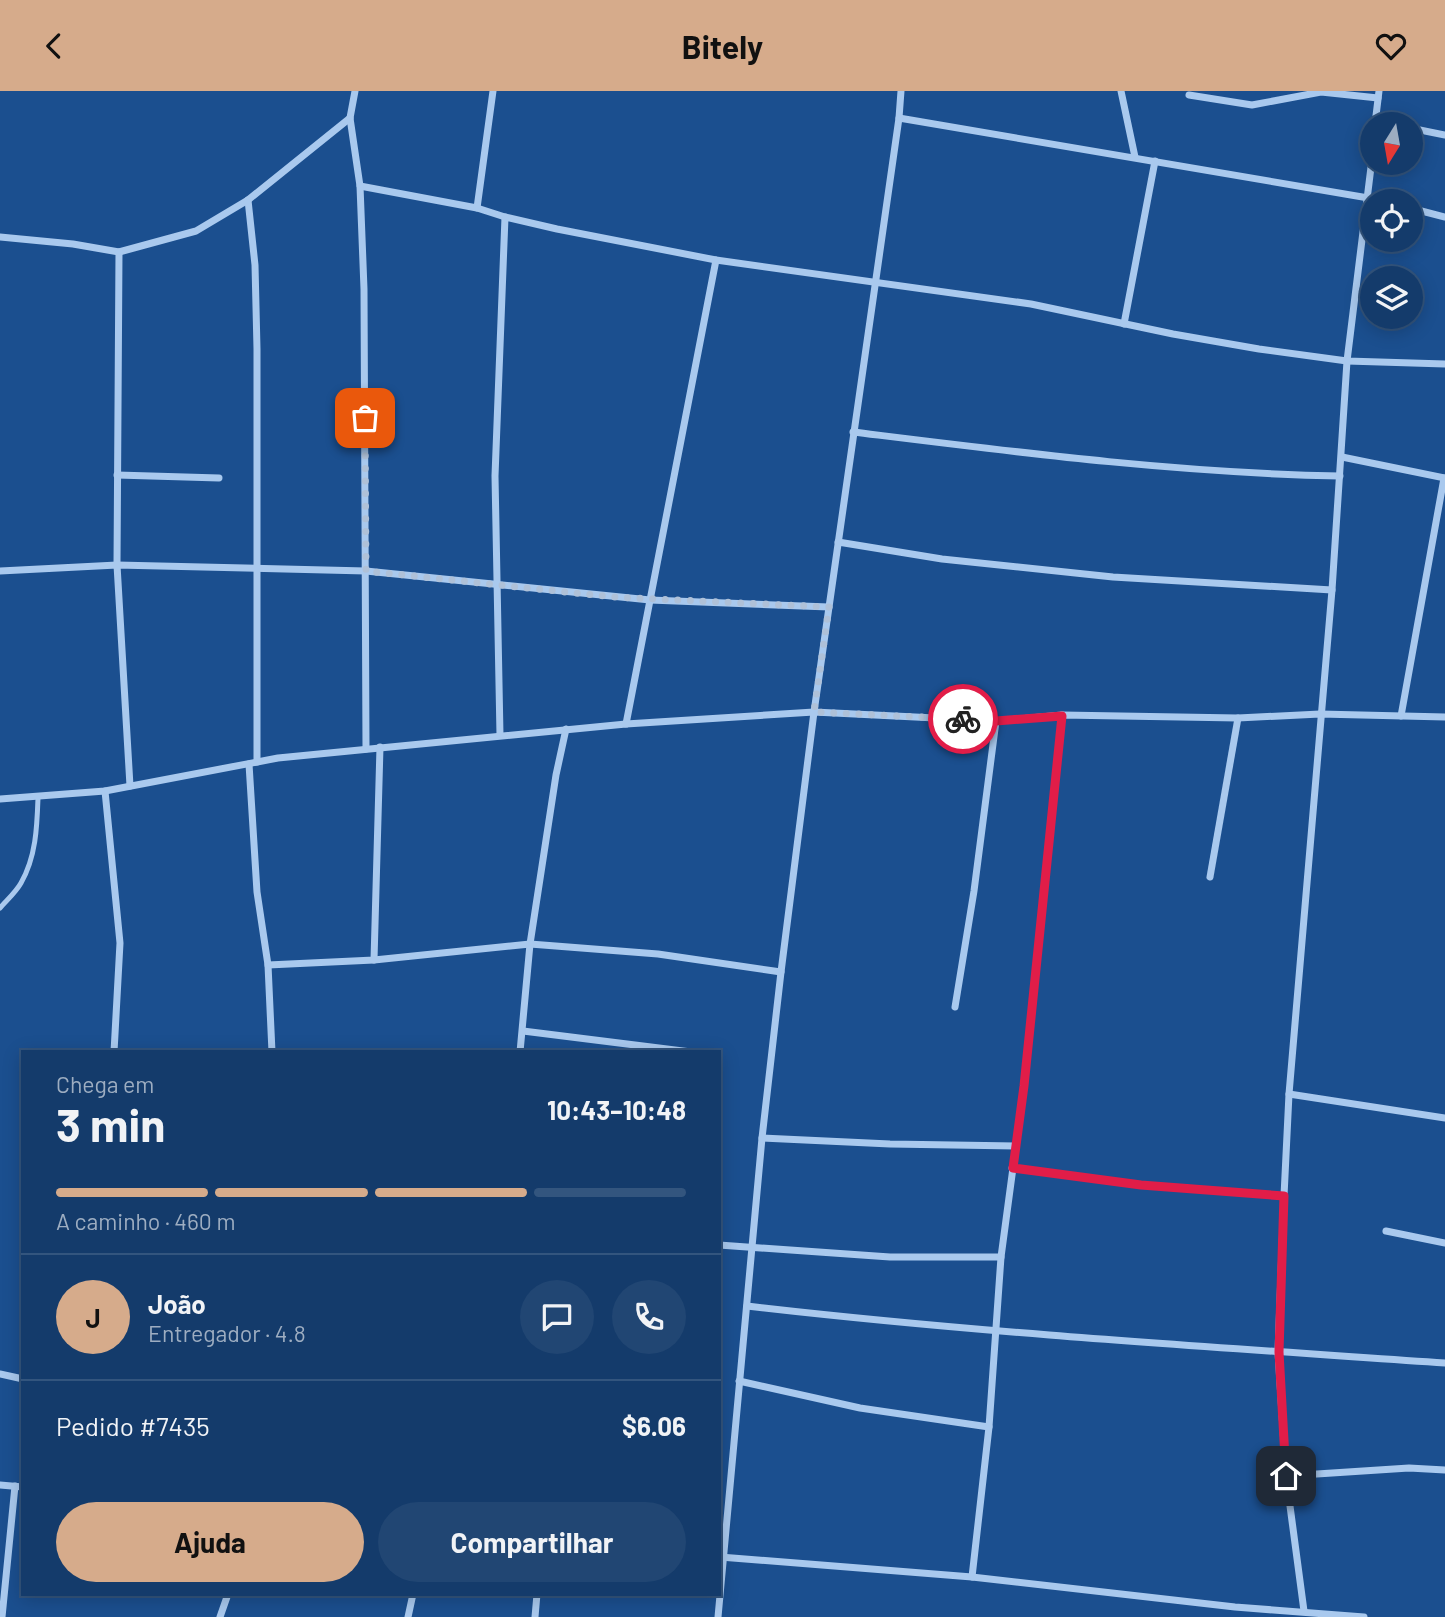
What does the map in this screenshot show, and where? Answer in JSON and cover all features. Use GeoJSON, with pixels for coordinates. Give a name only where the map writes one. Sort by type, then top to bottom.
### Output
{"type":"FeatureCollection","features":[{"type":"Feature","properties":{"kind":"street"},"geometry":{"type":"LineString","coordinates":[[355,91],[350,118],[360,186],[364,289],[366,749]]}},
{"type":"Feature","properties":{"kind":"street"},"geometry":{"type":"LineString","coordinates":[[477,208],[493,91]]}},
{"type":"Feature","properties":{"kind":"street"},"geometry":{"type":"LineString","coordinates":[[901,91],[900,118],[853,432],[781,972],[721,1557],[972,1577],[1235,1607],[1364,1617]]}},
{"type":"Feature","properties":{"kind":"street"},"geometry":{"type":"LineString","coordinates":[[1121,91],[1135,157]]}},
{"type":"Feature","properties":{"kind":"street"},"geometry":{"type":"LineString","coordinates":[[1189,95],[1252,105],[1321,92],[1379,94],[1377,112]]}},
{"type":"Feature","properties":{"kind":"street"},"geometry":{"type":"LineString","coordinates":[[0,237],[73,244],[119,252],[196,231],[248,200],[350,118]]}},
{"type":"Feature","properties":{"kind":"street"},"geometry":{"type":"LineString","coordinates":[[900,118],[1360,195]]}},
{"type":"Feature","properties":{"kind":"street"},"geometry":{"type":"LineString","coordinates":[[1423,131],[1445,135]]}},
{"type":"Feature","properties":{"kind":"street"},"geometry":{"type":"LineString","coordinates":[[1124,324],[1155,162]]}},
{"type":"Feature","properties":{"kind":"street"},"geometry":{"type":"LineString","coordinates":[[360,186],[477,208],[557,229],[716,260],[875,280],[1031,304],[1259,349],[1347,361],[1445,363]]}},
{"type":"Feature","properties":{"kind":"street"},"geometry":{"type":"LineString","coordinates":[[248,200],[255,265],[257,349],[253,763],[257,892],[268,965],[272,1050]]}},
{"type":"Feature","properties":{"kind":"street"},"geometry":{"type":"LineString","coordinates":[[1423,211],[1445,217]]}},
{"type":"Feature","properties":{"kind":"street"},"geometry":{"type":"LineString","coordinates":[[500,735],[495,476],[505,217]]}},
{"type":"Feature","properties":{"kind":"street"},"geometry":{"type":"LineString","coordinates":[[119,252],[117,565],[131,786]]}},
{"type":"Feature","properties":{"kind":"street"},"geometry":{"type":"LineString","coordinates":[[1304,1611],[1286,1476],[1279,1352],[1284,1196],[1289,1094],[1332,590],[1347,361],[1361,252]]}},
{"type":"Feature","properties":{"kind":"street"},"geometry":{"type":"LineString","coordinates":[[626,724],[716,260]]}},
{"type":"Feature","properties":{"kind":"street"},"geometry":{"type":"LineString","coordinates":[[853,432],[1083,460],[1340,477]]}},
{"type":"Feature","properties":{"kind":"street"},"geometry":{"type":"LineString","coordinates":[[1342,457],[1445,478],[1401,716]]}},
{"type":"Feature","properties":{"kind":"street"},"geometry":{"type":"LineString","coordinates":[[117,475],[219,478]]}},
{"type":"Feature","properties":{"kind":"street"},"geometry":{"type":"LineString","coordinates":[[838,542],[942,559],[1113,577],[1332,590]]}},
{"type":"Feature","properties":{"kind":"street"},"geometry":{"type":"LineString","coordinates":[[0,571],[117,565],[366,571],[650,600],[829,607]]}},
{"type":"Feature","properties":{"kind":"street"},"geometry":{"type":"LineString","coordinates":[[0,799],[105,791],[253,763],[380,747],[626,724],[814,712],[996,721],[1062,716],[1238,718],[1320,714],[1445,717]]}},
{"type":"Feature","properties":{"kind":"street"},"geometry":{"type":"LineString","coordinates":[[972,1577],[989,1427],[1001,1257],[1024,1086],[1062,716]]}},
{"type":"Feature","properties":{"kind":"street"},"geometry":{"type":"LineString","coordinates":[[1210,877],[1238,718]]}},
{"type":"Feature","properties":{"kind":"street"},"geometry":{"type":"LineString","coordinates":[[955,1007],[974,891],[996,721]]}},
{"type":"Feature","properties":{"kind":"street"},"geometry":{"type":"LineString","coordinates":[[520,1050],[530,944],[556,775],[566,729]]}},
{"type":"Feature","properties":{"kind":"street"},"geometry":{"type":"LineString","coordinates":[[373,960],[380,747]]}},
{"type":"Feature","properties":{"kind":"street"},"geometry":{"type":"LineString","coordinates":[[105,791],[120,943],[114,1050]]}},
{"type":"Feature","properties":{"kind":"street"},"geometry":{"type":"LineString","coordinates":[[268,965],[373,960],[530,944],[658,954],[781,972]]}},
{"type":"Feature","properties":{"kind":"street"},"geometry":{"type":"LineString","coordinates":[[523,1031],[675,1050]]}},
{"type":"Feature","properties":{"kind":"street"},"geometry":{"type":"LineString","coordinates":[[1289,1094],[1445,1118]]}},
{"type":"Feature","properties":{"kind":"street"},"geometry":{"type":"LineString","coordinates":[[762,1138],[890,1145],[1016,1146]]}},
{"type":"Feature","properties":{"kind":"street"},"geometry":{"type":"LineString","coordinates":[[1013,1168],[1141,1185],[1284,1196]]}},
{"type":"Feature","properties":{"kind":"street"},"geometry":{"type":"LineString","coordinates":[[1386,1231],[1445,1243]]}},
{"type":"Feature","properties":{"kind":"street"},"geometry":{"type":"LineString","coordinates":[[721,1245],[890,1257],[1001,1257]]}},
{"type":"Feature","properties":{"kind":"street"},"geometry":{"type":"LineString","coordinates":[[747,1306],[995,1332],[1445,1363]]}},
{"type":"Feature","properties":{"kind":"street"},"geometry":{"type":"LineString","coordinates":[[0,1374],[21,1379]]}},
{"type":"Feature","properties":{"kind":"street"},"geometry":{"type":"LineString","coordinates":[[739,1381],[860,1408],[989,1427]]}},
{"type":"Feature","properties":{"kind":"street"},"geometry":{"type":"LineString","coordinates":[[1286,1476],[1409,1468],[1445,1470]]}},
{"type":"Feature","properties":{"kind":"street"},"geometry":{"type":"LineString","coordinates":[[0,1485],[19,1486],[2,1617]]}},
{"type":"Feature","properties":{"kind":"street"},"geometry":{"type":"LineString","coordinates":[[220,1617],[227,1596]]}},
{"type":"Feature","properties":{"kind":"street"},"geometry":{"type":"LineString","coordinates":[[408,1617],[413,1596]]}},
{"type":"Feature","properties":{"kind":"street"},"geometry":{"type":"LineString","coordinates":[[535,1617],[537,1596]]}},
{"type":"Feature","properties":{"kind":"street"},"geometry":{"type":"LineString","coordinates":[[718,1617],[719,1596]]}},
{"type":"Feature","properties":{"kind":"street"},"geometry":{"type":"LineString","coordinates":[[1233,1617],[1235,1607]]}},
{"type":"Feature","properties":{"kind":"lane"},"geometry":{"type":"LineString","coordinates":[[0,908],[20,885],[29,867],[36,839],[38,798]]}},
{"type":"Feature","properties":{"kind":"way so far"},"geometry":{"type":"LineString","coordinates":[[365,418],[366,571],[650,600],[829,607],[814,712],[963,719]]}},
{"type":"Feature","properties":{"kind":"route"},"geometry":{"type":"LineString","coordinates":[[963,719],[996,721],[1062,716],[1013,1168],[1141,1185],[1284,1196],[1279,1352],[1286,1476]]}}]}
